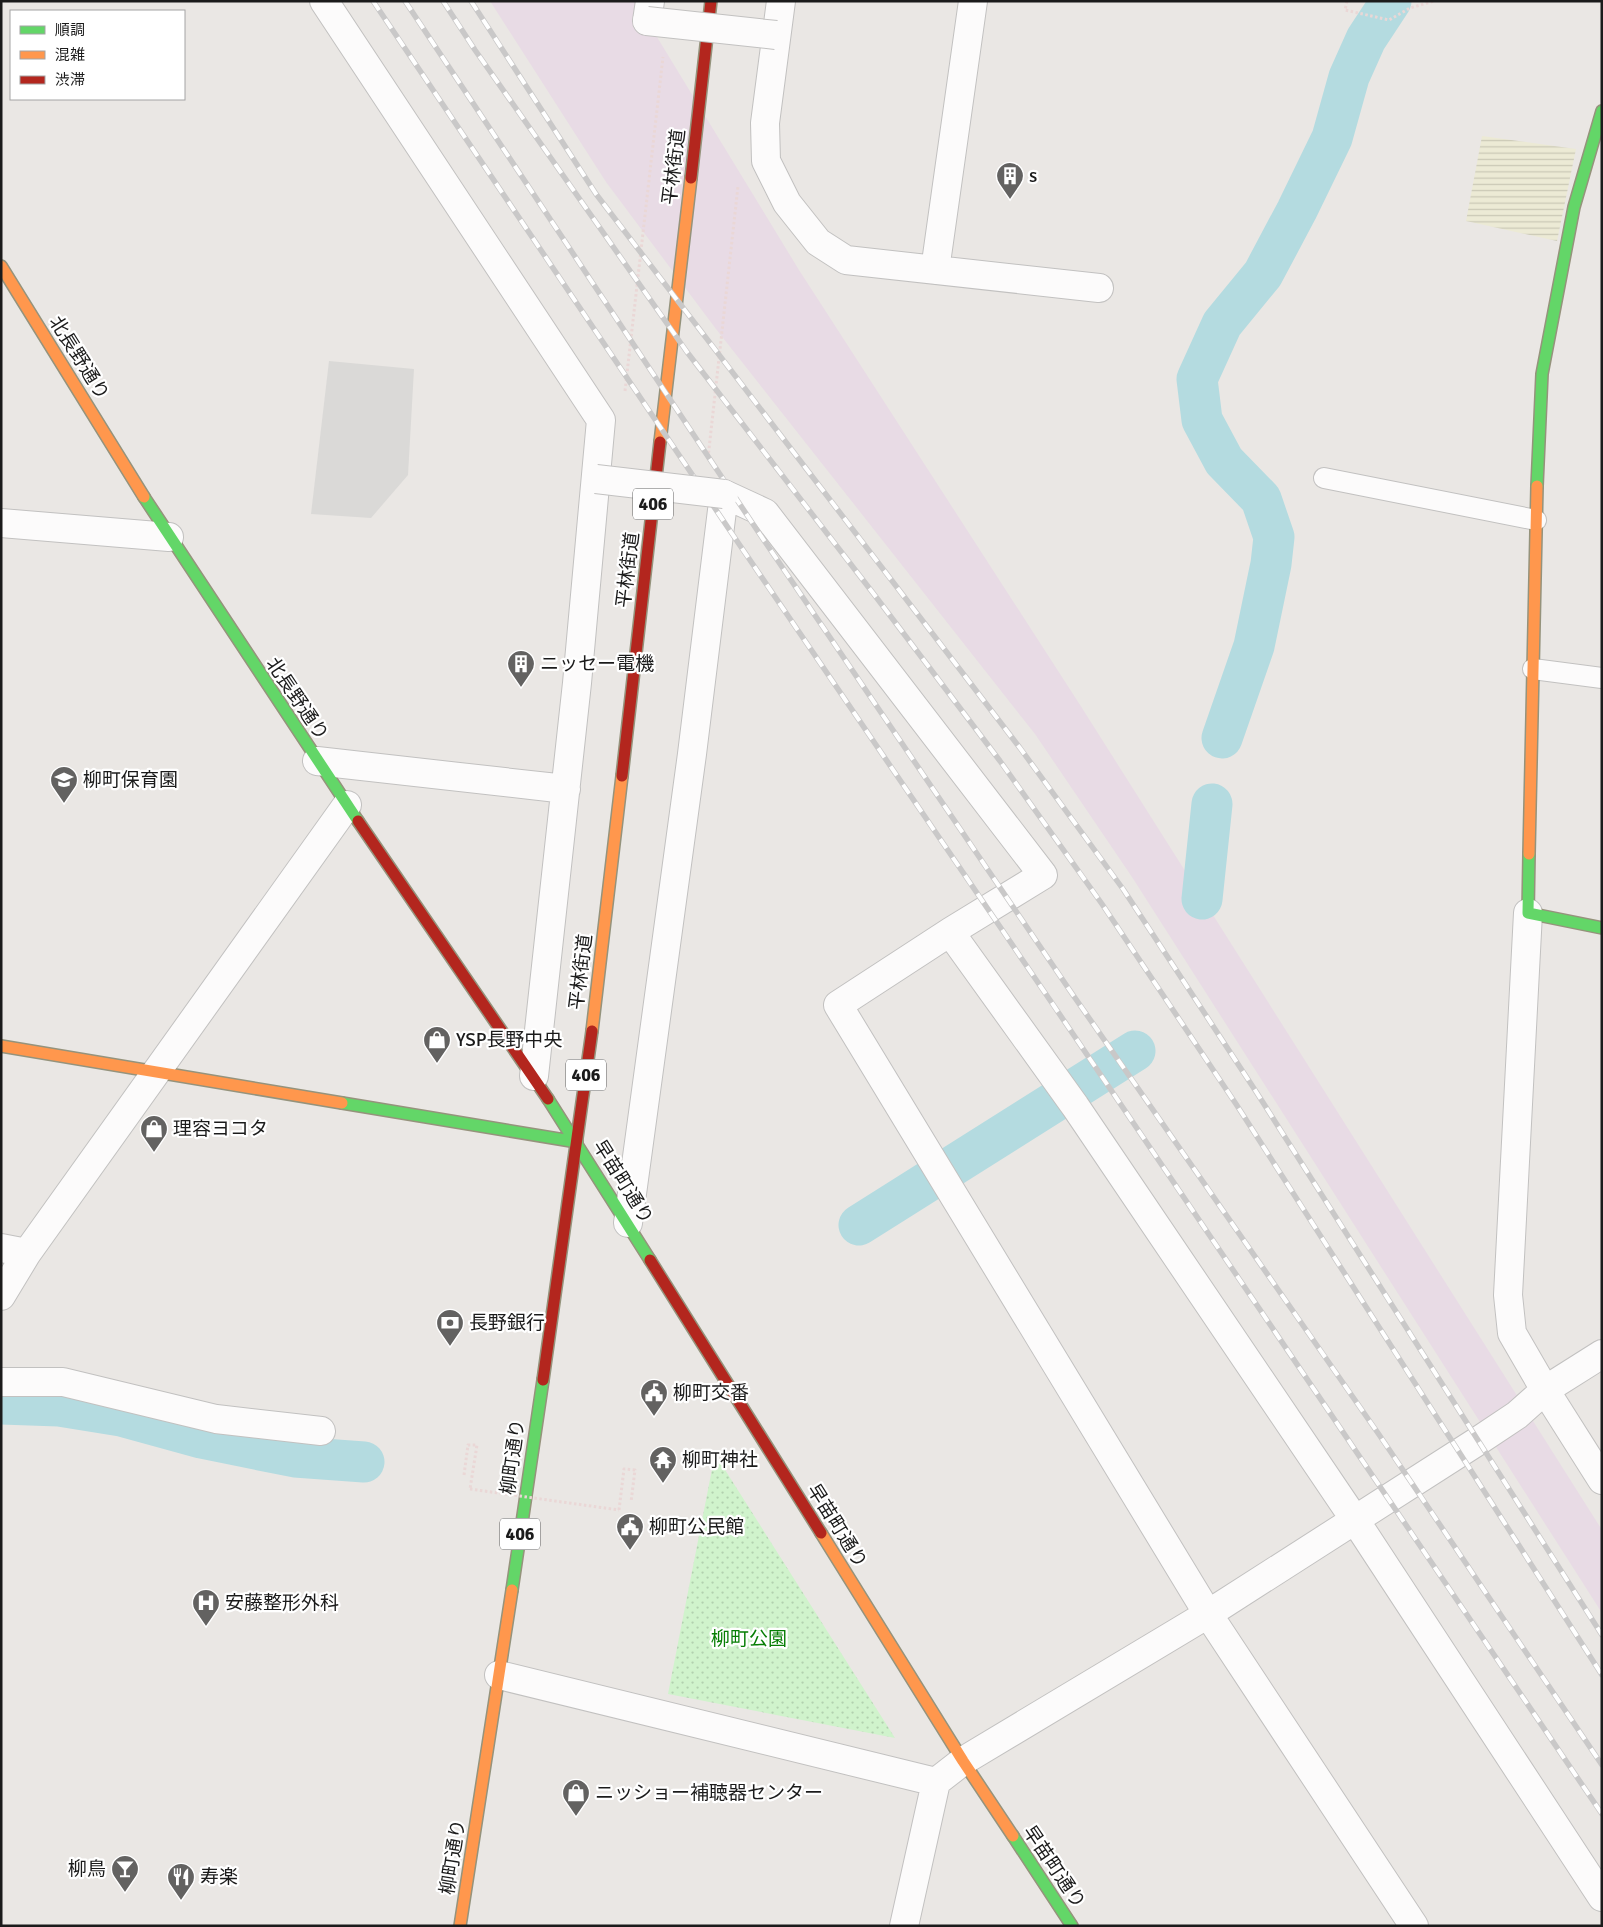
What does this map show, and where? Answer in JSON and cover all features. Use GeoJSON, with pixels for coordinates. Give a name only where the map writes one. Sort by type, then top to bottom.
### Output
{"type":"FeatureCollection","features":[{"type":"Feature","properties":{"kind":"main road","name":"平林街道"},"geometry":{"type":"LineString","coordinates":[[577,1142],[597,988],[711,1]]}},
{"type":"Feature","properties":{"kind":"main road"},"geometry":{"type":"LineString","coordinates":[[1602,111],[1574,207],[1542,374],[1536,520],[1528,913],[1602,928]]}},
{"type":"Feature","properties":{"kind":"main road","name":"北長野通り"},"geometry":{"type":"LineString","coordinates":[[1,266],[169,537],[346,805],[534,1076],[577,1142]]}},
{"type":"Feature","properties":{"kind":"main road"},"geometry":{"type":"LineString","coordinates":[[1,1046],[577,1142]]}},
{"type":"Feature","properties":{"kind":"main road","name":"早苗町通り"},"geometry":{"type":"LineString","coordinates":[[577,1142],[963,1761],[1072,1926]]}},
{"type":"Feature","properties":{"kind":"main road","name":"柳町通り"},"geometry":{"type":"LineString","coordinates":[[460,1926],[499,1676],[577,1142]]}},
{"type":"Feature","properties":{"kind":"street"},"geometry":{"type":"LineString","coordinates":[[324,1],[600,420],[566,789],[534,1076]]}},
{"type":"Feature","properties":{"kind":"street"},"geometry":{"type":"LineString","coordinates":[[781,1],[764,123],[766,161],[787,203],[818,242],[846,260],[1099,288]]}},
{"type":"Feature","properties":{"kind":"street"},"geometry":{"type":"LineString","coordinates":[[936,270],[973,1]]}},
{"type":"Feature","properties":{"kind":"street"},"geometry":{"type":"LineString","coordinates":[[648,11],[776,35]]}},
{"type":"Feature","properties":{"kind":"street"},"geometry":{"type":"LineString","coordinates":[[596,479],[724,494],[765,514],[1043,875],[950,932],[838,1005],[1208,1614],[1414,1926]]}},
{"type":"Feature","properties":{"kind":"street"},"geometry":{"type":"LineString","coordinates":[[628,1223],[690,764],[724,494]]}},
{"type":"Feature","properties":{"kind":"street"},"geometry":{"type":"LineString","coordinates":[[1,523],[169,537]]}},
{"type":"Feature","properties":{"kind":"street"},"geometry":{"type":"LineString","coordinates":[[317,761],[566,789]]}},
{"type":"Feature","properties":{"kind":"street"},"geometry":{"type":"LineString","coordinates":[[1,1296],[14,1251],[157,1072],[346,805]]}},
{"type":"Feature","properties":{"kind":"street"},"geometry":{"type":"LineString","coordinates":[[1528,913],[1508,1295],[1512,1333],[1545,1390],[1602,1480]]}},
{"type":"Feature","properties":{"kind":"street"},"geometry":{"type":"LineString","coordinates":[[950,932],[1075,1106],[1355,1520],[1602,1897]]}},
{"type":"Feature","properties":{"kind":"street"},"geometry":{"type":"LineString","coordinates":[[904,1926],[936,1782],[963,1761],[1208,1614],[1355,1520],[1517,1415],[1545,1390],[1602,1354]]}},
{"type":"Feature","properties":{"kind":"street"},"geometry":{"type":"LineString","coordinates":[[1,1382],[63,1382],[216,1418],[321,1431]]}},
{"type":"Feature","properties":{"kind":"street"},"geometry":{"type":"LineString","coordinates":[[499,1676],[936,1782]]}},
{"type":"Feature","properties":{"kind":"lane"},"geometry":{"type":"LineString","coordinates":[[1324,478],[1536,520]]}},
{"type":"Feature","properties":{"kind":"lane"},"geometry":{"type":"LineString","coordinates":[[1533,668],[1602,678]]}},
{"type":"Feature","properties":{"kind":"path"},"geometry":{"type":"LineString","coordinates":[[1347,1],[1345,10],[1389,20],[1410,8],[1434,1]]}},
{"type":"Feature","properties":{"kind":"path"},"geometry":{"type":"LineString","coordinates":[[624,395],[664,50]]}},
{"type":"Feature","properties":{"kind":"path"},"geometry":{"type":"LineString","coordinates":[[708,465],[739,179]]}},
{"type":"Feature","properties":{"kind":"path"},"geometry":{"type":"LineString","coordinates":[[464,1475],[468,1444],[477,1445],[470,1488],[619,1510],[624,1469],[635,1470],[631,1502]]}},
{"type":"Feature","properties":{"kind":"shaded area"},"geometry":{"type":"Polygon","coordinates":[[[490,1],[635,1],[799,270],[1082,708],[1602,1530],[1602,1613],[1132,877],[1035,734],[716,329],[606,182],[490,1]]]}},
{"type":"Feature","properties":{"kind":"shaded area"},"geometry":{"type":"Polygon","coordinates":[[[1482,136],[1576,149],[1557,241],[1466,221],[1482,136]]]}},
{"type":"Feature","properties":{"kind":"shaded area"},"geometry":{"type":"Polygon","coordinates":[[[329,361],[414,369],[408,475],[371,518],[311,514],[329,361]]]}},
{"type":"Feature","properties":{"kind":"green space","name":"柳町公園"},"geometry":{"type":"Polygon","coordinates":[[[715,1454],[895,1738],[668,1694],[715,1454]]]}},
{"type":"Feature","properties":{"kind":"waterway"},"geometry":{"type":"LineString","coordinates":[[1222,738],[1254,646],[1271,564],[1274,537],[1261,499],[1224,461],[1202,420],[1197,379],[1222,324],[1263,274],[1297,210],[1332,138],[1349,77],[1366,39],[1391,1]]}},
{"type":"Feature","properties":{"kind":"waterway"},"geometry":{"type":"LineString","coordinates":[[1202,899],[1212,804]]}},
{"type":"Feature","properties":{"kind":"waterway"},"geometry":{"type":"LineString","coordinates":[[859,1225],[1135,1051]]}},
{"type":"Feature","properties":{"kind":"waterway"},"geometry":{"type":"LineString","coordinates":[[1,1404],[59,1406],[121,1416],[201,1438],[295,1457],[364,1462]]}},
{"type":"Feature","properties":{"kind":"railway"},"geometry":{"type":"LineString","coordinates":[[373,1],[739,544],[1602,1814]]}},
{"type":"Feature","properties":{"kind":"railway"},"geometry":{"type":"LineString","coordinates":[[405,1],[759,533],[1073,995],[1380,1436],[1602,1765]]}},
{"type":"Feature","properties":{"kind":"railway"},"geometry":{"type":"LineString","coordinates":[[443,1],[475,50],[687,352],[1000,761],[1102,904],[1236,1104],[1602,1675]]}},
{"type":"Feature","properties":{"kind":"railway"},"geometry":{"type":"LineString","coordinates":[[471,1],[596,194],[1020,748],[1123,889],[1255,1090],[1602,1635]]}},
{"type":"Feature","properties":{"kind":"traffic: fast"},"geometry":{"type":"LineString","coordinates":[[1537,486],[1542,374],[1574,207],[1602,111]]}},
{"type":"Feature","properties":{"kind":"traffic: fast"},"geometry":{"type":"LineString","coordinates":[[144,497],[358,821]]}},
{"type":"Feature","properties":{"kind":"traffic: fast"},"geometry":{"type":"LineString","coordinates":[[1529,854],[1528,913],[1602,928]]}},
{"type":"Feature","properties":{"kind":"traffic: fast"},"geometry":{"type":"LineString","coordinates":[[548,1099],[650,1260]]}},
{"type":"Feature","properties":{"kind":"traffic: fast"},"geometry":{"type":"LineString","coordinates":[[342,1103],[577,1142]]}},
{"type":"Feature","properties":{"kind":"traffic: fast"},"geometry":{"type":"LineString","coordinates":[[512,1590],[543,1380]]}},
{"type":"Feature","properties":{"kind":"traffic: fast"},"geometry":{"type":"LineString","coordinates":[[1013,1836],[1072,1926]]}},
{"type":"Feature","properties":{"kind":"traffic: slow"},"geometry":{"type":"LineString","coordinates":[[660,442],[691,178]]}},
{"type":"Feature","properties":{"kind":"traffic: slow"},"geometry":{"type":"LineString","coordinates":[[1,266],[144,497]]}},
{"type":"Feature","properties":{"kind":"traffic: slow"},"geometry":{"type":"LineString","coordinates":[[1529,854],[1537,486]]}},
{"type":"Feature","properties":{"kind":"traffic: slow"},"geometry":{"type":"LineString","coordinates":[[592,1031],[622,776]]}},
{"type":"Feature","properties":{"kind":"traffic: slow"},"geometry":{"type":"LineString","coordinates":[[1,1046],[342,1103]]}},
{"type":"Feature","properties":{"kind":"traffic: slow"},"geometry":{"type":"LineString","coordinates":[[821,1533],[963,1761],[1013,1836]]}},
{"type":"Feature","properties":{"kind":"traffic: slow"},"geometry":{"type":"LineString","coordinates":[[460,1926],[512,1590]]}},
{"type":"Feature","properties":{"kind":"traffic: jam"},"geometry":{"type":"LineString","coordinates":[[691,178],[711,1]]}},
{"type":"Feature","properties":{"kind":"traffic: jam"},"geometry":{"type":"LineString","coordinates":[[622,776],[660,442]]}},
{"type":"Feature","properties":{"kind":"traffic: jam"},"geometry":{"type":"LineString","coordinates":[[358,821],[548,1099]]}},
{"type":"Feature","properties":{"kind":"traffic: jam"},"geometry":{"type":"LineString","coordinates":[[543,1380],[592,1031]]}},
{"type":"Feature","properties":{"kind":"traffic: jam"},"geometry":{"type":"LineString","coordinates":[[650,1260],[821,1533]]}},
{"type":"Feature","properties":{"kind":"place","name":"s"},"geometry":{"type":"Point","coordinates":[1010,200]}},
{"type":"Feature","properties":{"kind":"place","name":"ニッセー電機"},"geometry":{"type":"Point","coordinates":[521,688]}},
{"type":"Feature","properties":{"kind":"place","name":"柳町保育園"},"geometry":{"type":"Point","coordinates":[64,804]}},
{"type":"Feature","properties":{"kind":"place","name":"YSP長野中央"},"geometry":{"type":"Point","coordinates":[437,1064]}},
{"type":"Feature","properties":{"kind":"place","name":"理容ヨコタ"},"geometry":{"type":"Point","coordinates":[154,1153]}},
{"type":"Feature","properties":{"kind":"place","name":"長野銀行"},"geometry":{"type":"Point","coordinates":[450,1347]}},
{"type":"Feature","properties":{"kind":"place","name":"柳町交番"},"geometry":{"type":"Point","coordinates":[654,1417]}},
{"type":"Feature","properties":{"kind":"place","name":"柳町神社"},"geometry":{"type":"Point","coordinates":[663,1484]}},
{"type":"Feature","properties":{"kind":"place","name":"柳町公民館"},"geometry":{"type":"Point","coordinates":[630,1551]}},
{"type":"Feature","properties":{"kind":"place","name":"安藤整形外科"},"geometry":{"type":"Point","coordinates":[206,1627]}},
{"type":"Feature","properties":{"kind":"place","name":"ニッショー補聴器センター"},"geometry":{"type":"Point","coordinates":[576,1817]}},
{"type":"Feature","properties":{"kind":"place","name":"柳鳥"},"geometry":{"type":"Point","coordinates":[125,1893]}},
{"type":"Feature","properties":{"kind":"place","name":"寿楽"},"geometry":{"type":"Point","coordinates":[181,1901]}}]}
